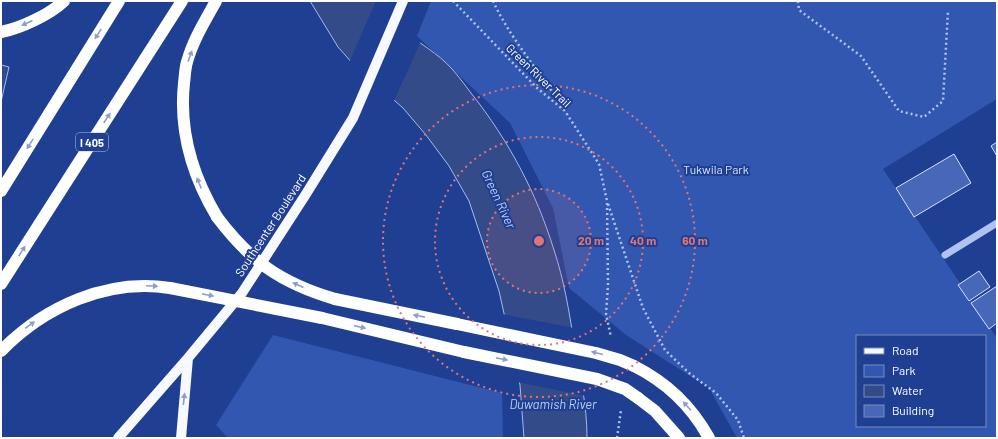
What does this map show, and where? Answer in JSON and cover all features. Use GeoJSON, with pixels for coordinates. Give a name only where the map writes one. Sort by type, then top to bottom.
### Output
{"type":"FeatureCollection","features":[{"type":"Feature","properties":{"kind":"highway"},"geometry":{"type":"LineString","coordinates":[[1,32],[26,24],[64,1]]}},
{"type":"Feature","properties":{"kind":"highway"},"geometry":{"type":"LineString","coordinates":[[1,191],[119,1]]}},
{"type":"Feature","properties":{"kind":"highway","name":"I 405"},"geometry":{"type":"LineString","coordinates":[[1,284],[182,1]]}},
{"type":"Feature","properties":{"kind":"highway"},"geometry":{"type":"LineString","coordinates":[[216,1],[199,30],[187,63],[183,113],[185,132],[194,168],[201,187],[217,217],[243,248],[268,269],[296,285],[318,294],[335,299],[596,353],[620,360],[650,374],[679,398],[703,427],[709,438]]}},
{"type":"Feature","properties":{"kind":"highway"},"geometry":{"type":"LineString","coordinates":[[1,351],[13,339],[45,315],[92,294],[111,289],[138,286],[170,288],[322,318],[464,352],[597,379],[625,389],[638,398],[655,412],[677,437]]}},
{"type":"Feature","properties":{"kind":"main road","name":"Southcenter Boulevard"},"geometry":{"type":"LineString","coordinates":[[118,438],[188,358],[242,293],[353,118],[403,1]]}},
{"type":"Feature","properties":{"kind":"main road"},"geometry":{"type":"LineString","coordinates":[[181,438],[188,358]]}},
{"type":"Feature","properties":{"kind":"street"},"geometry":{"type":"LineString","coordinates":[[945,255],[997,223]]}},
{"type":"Feature","properties":{"kind":"path","name":"Green River Trail"},"geometry":{"type":"LineString","coordinates":[[453,1],[537,88],[565,111],[599,164],[607,201],[608,285],[606,314],[611,337]]}},
{"type":"Feature","properties":{"kind":"path"},"geometry":{"type":"LineString","coordinates":[[494,1],[502,20],[565,111]]}},
{"type":"Feature","properties":{"kind":"path"},"geometry":{"type":"LineString","coordinates":[[798,1],[799,10],[860,56],[900,111],[924,117],[943,101],[948,11]]}},
{"type":"Feature","properties":{"kind":"path"},"geometry":{"type":"LineString","coordinates":[[607,201],[643,308],[665,350],[690,374],[716,393],[738,420],[744,438]]}},
{"type":"Feature","properties":{"kind":"path"},"geometry":{"type":"LineString","coordinates":[[617,438],[621,410]]}},
{"type":"Feature","properties":{"kind":"green space","name":"Tukwila Park"},"geometry":{"type":"Polygon","coordinates":[[[431,1],[997,1],[997,99],[883,169],[997,338],[997,438],[737,438],[709,388],[626,335],[569,288],[553,208],[510,123],[417,36],[431,1]]]}},
{"type":"Feature","properties":{"kind":"green space"},"geometry":{"type":"Polygon","coordinates":[[[273,335],[502,393],[503,438],[228,438],[216,425],[273,335]]]}},
{"type":"Feature","properties":{"kind":"water"},"geometry":{"type":"Polygon","coordinates":[[[310,1],[380,1],[400,26],[447,63],[485,111],[509,148],[530,187],[558,261],[583,390],[587,438],[524,438],[520,385],[499,291],[469,201],[449,166],[426,135],[403,108],[354,65],[338,47],[310,1]]]}},
{"type":"Feature","properties":{"kind":"water"},"geometry":{"type":"Polygon","coordinates":[[[1,65],[9,67],[1,102],[1,65]]]}},
{"type":"Feature","properties":{"kind":"pier"},"geometry":{"type":"Polygon","coordinates":[[[376,1],[383,1],[403,27],[421,41],[393,103],[349,63],[376,1]]]}},
{"type":"Feature","properties":{"kind":"pier"},"geometry":{"type":"Polygon","coordinates":[[[502,314],[574,328],[586,396],[517,382],[502,314]]]}},
{"type":"Feature","properties":{"kind":"building"},"geometry":{"type":"Polygon","coordinates":[[[997,142],[997,156],[991,146],[997,142]]]}},
{"type":"Feature","properties":{"kind":"building"},"geometry":{"type":"Polygon","coordinates":[[[954,154],[971,183],[914,217],[896,188],[954,154]]]}},
{"type":"Feature","properties":{"kind":"building"},"geometry":{"type":"Polygon","coordinates":[[[979,271],[990,287],[969,301],[958,285],[979,271]]]}},
{"type":"Feature","properties":{"kind":"building"},"geometry":{"type":"Polygon","coordinates":[[[997,286],[997,323],[989,329],[971,303],[997,286]]]}},
{"type":"Feature","properties":{"kind":"water label","name":"Green River"},"geometry":{"type":"Point","coordinates":[499,199]}},
{"type":"Feature","properties":{"kind":"water label","name":"Duwamish River"},"geometry":{"type":"Point","coordinates":[553,404]}}]}
